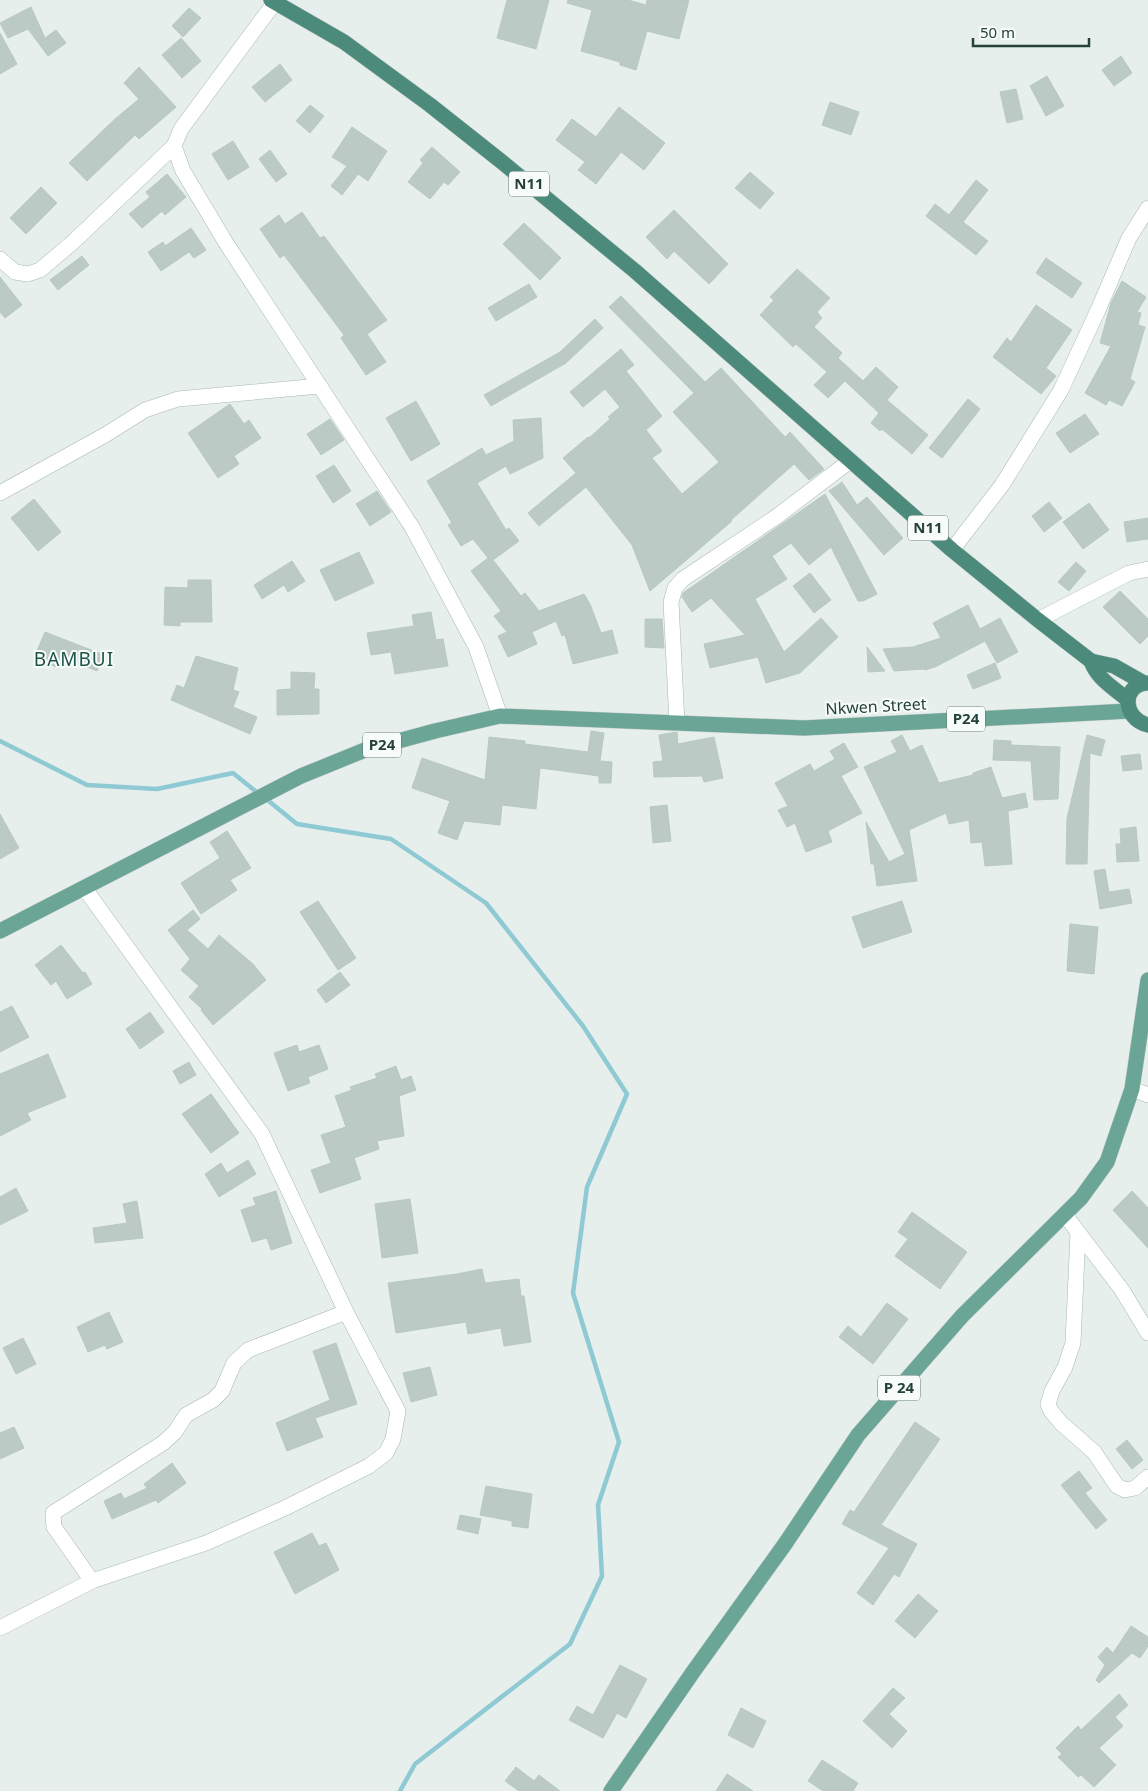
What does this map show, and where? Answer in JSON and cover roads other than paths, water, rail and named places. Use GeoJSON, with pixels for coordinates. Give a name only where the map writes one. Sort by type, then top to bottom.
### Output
{"type":"FeatureCollection","features":[{"type":"Feature","properties":{"kind":"highway","name":"N11"},"geometry":{"type":"LineString","coordinates":[[273,1],[344,42],[430,105],[502,162],[635,271],[952,550],[1038,620],[1091,661],[1114,666],[1146,683]]}},
{"type":"Feature","properties":{"kind":"highway","name":"N11"},"geometry":{"type":"LineString","coordinates":[[1091,661],[1100,677],[1129,706]]}},
{"type":"Feature","properties":{"kind":"highway"},"geometry":{"type":"LineString","coordinates":[[1146,683],[1136,686],[1131,692],[1129,706],[1136,721],[1148,725]]}},
{"type":"Feature","properties":{"kind":"main road","name":"Nkwen Street"},"geometry":{"type":"LineString","coordinates":[[677,723],[804,728],[1129,706]]}},
{"type":"Feature","properties":{"kind":"main road","name":"P24"},"geometry":{"type":"LineString","coordinates":[[0,931],[310,772],[365,750],[500,716],[677,723]]}},
{"type":"Feature","properties":{"kind":"main road","name":"P 24"},"geometry":{"type":"LineString","coordinates":[[612,1791],[693,1672],[785,1544],[858,1435],[962,1316],[1081,1198],[1107,1162],[1132,1088],[1148,980]]}},
{"type":"Feature","properties":{"kind":"street"},"geometry":{"type":"LineString","coordinates":[[0,260],[15,272],[28,274],[40,270],[72,243],[174,146],[182,129],[273,1]]}},
{"type":"Feature","properties":{"kind":"street"},"geometry":{"type":"LineString","coordinates":[[174,146],[183,171],[226,243],[412,527],[476,647],[500,716]]}},
{"type":"Feature","properties":{"kind":"street"},"geometry":{"type":"LineString","coordinates":[[952,550],[1002,485],[1061,390],[1129,238],[1148,208]]}},
{"type":"Feature","properties":{"kind":"street"},"geometry":{"type":"LineString","coordinates":[[0,493],[145,410],[178,399],[320,386]]}},
{"type":"Feature","properties":{"kind":"street"},"geometry":{"type":"LineString","coordinates":[[677,723],[671,602],[675,588],[683,579],[776,517],[850,461]]}},
{"type":"Feature","properties":{"kind":"street"},"geometry":{"type":"LineString","coordinates":[[1038,620],[1129,573],[1148,569]]}},
{"type":"Feature","properties":{"kind":"street"},"geometry":{"type":"LineString","coordinates":[[0,1628],[92,1581],[215,1539],[285,1508],[360,1470],[386,1453],[393,1439],[398,1411],[346,1312],[262,1134],[85,889]]}},
{"type":"Feature","properties":{"kind":"street"},"geometry":{"type":"LineString","coordinates":[[1132,1088],[1148,1095]]}},
{"type":"Feature","properties":{"kind":"street"},"geometry":{"type":"LineString","coordinates":[[1064,1215],[1122,1290],[1148,1333]]}},
{"type":"Feature","properties":{"kind":"street"},"geometry":{"type":"LineString","coordinates":[[1078,1233],[1073,1343],[1065,1368],[1052,1390],[1048,1404],[1061,1423],[1094,1452],[1117,1486],[1125,1490],[1135,1488],[1148,1477]]}},
{"type":"Feature","properties":{"kind":"street"},"geometry":{"type":"LineString","coordinates":[[92,1581],[54,1527],[53,1513],[163,1443],[175,1432],[186,1415],[213,1400],[222,1391],[234,1363],[248,1350],[346,1312]]}},
{"type":"Feature","properties":{"kind":"waterway"},"geometry":{"type":"LineString","coordinates":[[0,741],[87,785],[157,789],[233,773],[259,794]]}},
{"type":"Feature","properties":{"kind":"waterway"},"geometry":{"type":"LineString","coordinates":[[265,798],[297,824],[391,839],[486,903],[583,1026],[627,1094],[587,1187],[573,1293],[619,1442],[598,1505],[602,1576],[570,1644],[415,1764],[400,1791]]}},
{"type":"Feature","properties":{"kind":"district","name":"BAMBUI"},"geometry":{"type":"Point","coordinates":[74,659]}}]}
